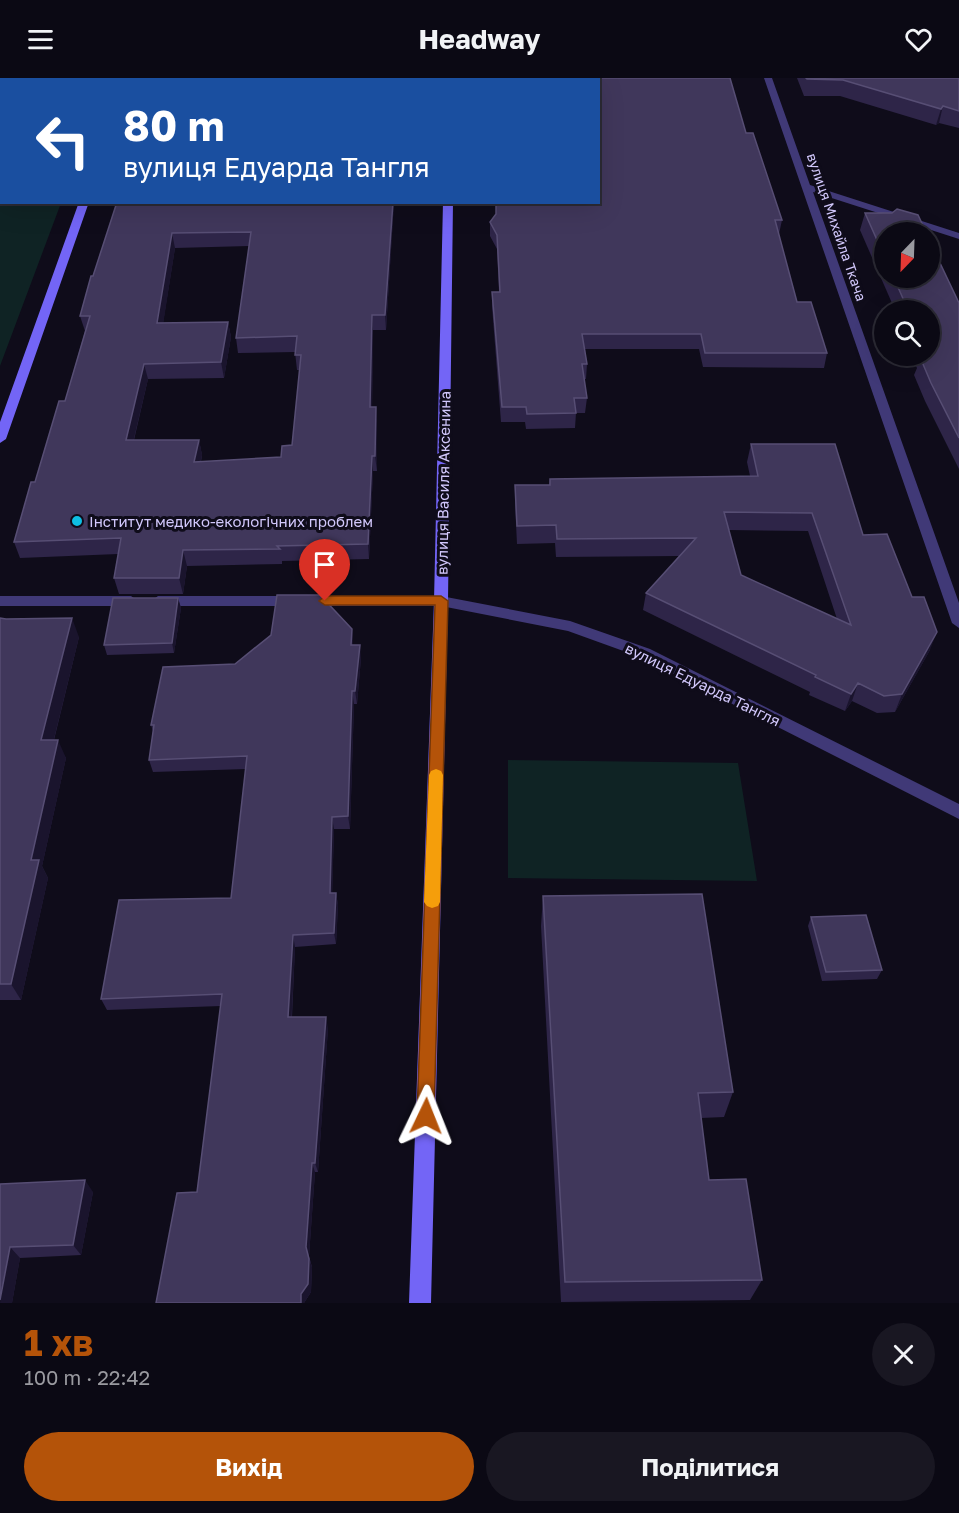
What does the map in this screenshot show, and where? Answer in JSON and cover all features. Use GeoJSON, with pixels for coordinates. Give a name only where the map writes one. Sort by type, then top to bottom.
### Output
{"type":"FeatureCollection","features":[{"type":"Feature","properties":{"kind":"street","name":"вулиця Михайла Ткача"},"geometry":{"type":"LineString","coordinates":[[768,78],[959,623]]}},
{"type":"Feature","properties":{"kind":"street"},"geometry":{"type":"LineString","coordinates":[[807,187],[959,236]]}},
{"type":"Feature","properties":{"kind":"street"},"geometry":{"type":"LineString","coordinates":[[0,438],[83,204]]}},
{"type":"Feature","properties":{"kind":"street","name":"вулиця Василя Аксенина"},"geometry":{"type":"LineString","coordinates":[[420,1303],[441,601],[448,204]]}},
{"type":"Feature","properties":{"kind":"street","name":"вулиця Едуарда Тангля"},"geometry":{"type":"LineString","coordinates":[[0,601],[441,601],[570,626],[645,653],[959,812]]}},
{"type":"Feature","properties":{"kind":"green space"},"geometry":{"type":"Polygon","coordinates":[[[0,204],[61,204],[0,366],[0,204]]]}},
{"type":"Feature","properties":{"kind":"green space"},"geometry":{"type":"Polygon","coordinates":[[[508,760],[738,763],[757,881],[508,878],[508,760]]]}},
{"type":"Feature","properties":{"kind":"building"},"geometry":{"type":"Polygon","coordinates":[[[600,78],[730,78],[746,133],[753,133],[782,220],[775,220],[797,302],[811,302],[827,353],[705,353],[701,334],[582,334],[587,364],[582,364],[587,398],[574,398],[576,413],[527,414],[526,407],[502,407],[492,292],[500,292],[497,235],[490,222],[496,214],[496,204],[600,204],[600,78]]]}},
{"type":"Feature","properties":{"kind":"building"},"geometry":{"type":"Polygon","coordinates":[[[806,78],[959,78],[959,111],[943,106],[941,109],[843,80],[806,78]]]}},
{"type":"Feature","properties":{"kind":"building"},"geometry":{"type":"Polygon","coordinates":[[[116,204],[393,204],[385,315],[372,315],[370,407],[376,407],[375,456],[372,456],[368,544],[277,546],[280,549],[183,550],[179,578],[114,578],[121,538],[14,542],[31,482],[35,482],[59,401],[65,401],[90,316],[80,316],[91,276],[93,276],[116,204]],[[251,232],[172,233],[157,323],[228,322],[221,362],[144,364],[126,440],[199,440],[194,462],[281,457],[282,446],[292,445],[301,355],[295,355],[297,336],[236,338],[251,232]]]}},
{"type":"Feature","properties":{"kind":"building"},"geometry":{"type":"Polygon","coordinates":[[[897,209],[918,215],[921,222],[874,222],[874,233],[865,213],[892,213],[897,209]]]}},
{"type":"Feature","properties":{"kind":"building"},"geometry":{"type":"Polygon","coordinates":[[[940,263],[959,303],[959,438],[924,366],[940,366],[940,300],[904,300],[898,288],[940,288],[940,263]]]}},
{"type":"Feature","properties":{"kind":"building"},"geometry":{"type":"Polygon","coordinates":[[[751,444],[835,444],[863,535],[887,534],[912,597],[924,597],[937,632],[902,694],[884,696],[858,683],[851,694],[646,593],[696,538],[557,539],[556,525],[517,526],[515,485],[550,485],[550,479],[758,476],[751,444]],[[724,512],[741,575],[851,625],[812,513],[724,512]]]}},
{"type":"Feature","properties":{"kind":"building"},"geometry":{"type":"Polygon","coordinates":[[[277,595],[320,595],[352,629],[351,645],[360,645],[355,691],[352,691],[348,816],[332,817],[330,893],[336,893],[334,933],[293,935],[288,1017],[326,1017],[306,1247],[309,1259],[308,1284],[301,1294],[301,1303],[156,1303],[177,1193],[197,1192],[222,994],[101,999],[119,900],[231,898],[247,756],[149,760],[154,725],[151,725],[163,667],[235,664],[271,635],[277,595]]]}},
{"type":"Feature","properties":{"kind":"building"},"geometry":{"type":"Polygon","coordinates":[[[113,598],[178,598],[172,643],[104,645],[113,598]]]}},
{"type":"Feature","properties":{"kind":"building"},"geometry":{"type":"Polygon","coordinates":[[[0,618],[72,618],[41,740],[58,740],[31,860],[39,860],[11,984],[0,984],[0,618]]]}},
{"type":"Feature","properties":{"kind":"building"},"geometry":{"type":"Polygon","coordinates":[[[702,894],[733,1092],[698,1093],[709,1180],[746,1179],[762,1280],[565,1282],[543,896],[702,894]]]}},
{"type":"Feature","properties":{"kind":"building"},"geometry":{"type":"Polygon","coordinates":[[[866,915],[882,970],[826,972],[811,917],[866,915]]]}},
{"type":"Feature","properties":{"kind":"building"},"geometry":{"type":"Polygon","coordinates":[[[85,1180],[73,1245],[10,1247],[0,1300],[0,1184],[85,1180]]]}},
{"type":"Feature","properties":{"kind":"slow traffic"},"geometry":{"type":"LineString","coordinates":[[432,902],[436,775]]}},
{"type":"Feature","properties":{"kind":"place","name":"Інститут медико-екологічних проблем"},"geometry":{"type":"Point","coordinates":[77,521]}},
{"type":"Feature","properties":{"kind":"route"},"geometry":{"type":"LineString","coordinates":[[325,601],[441,601],[426,1116]]}}]}
